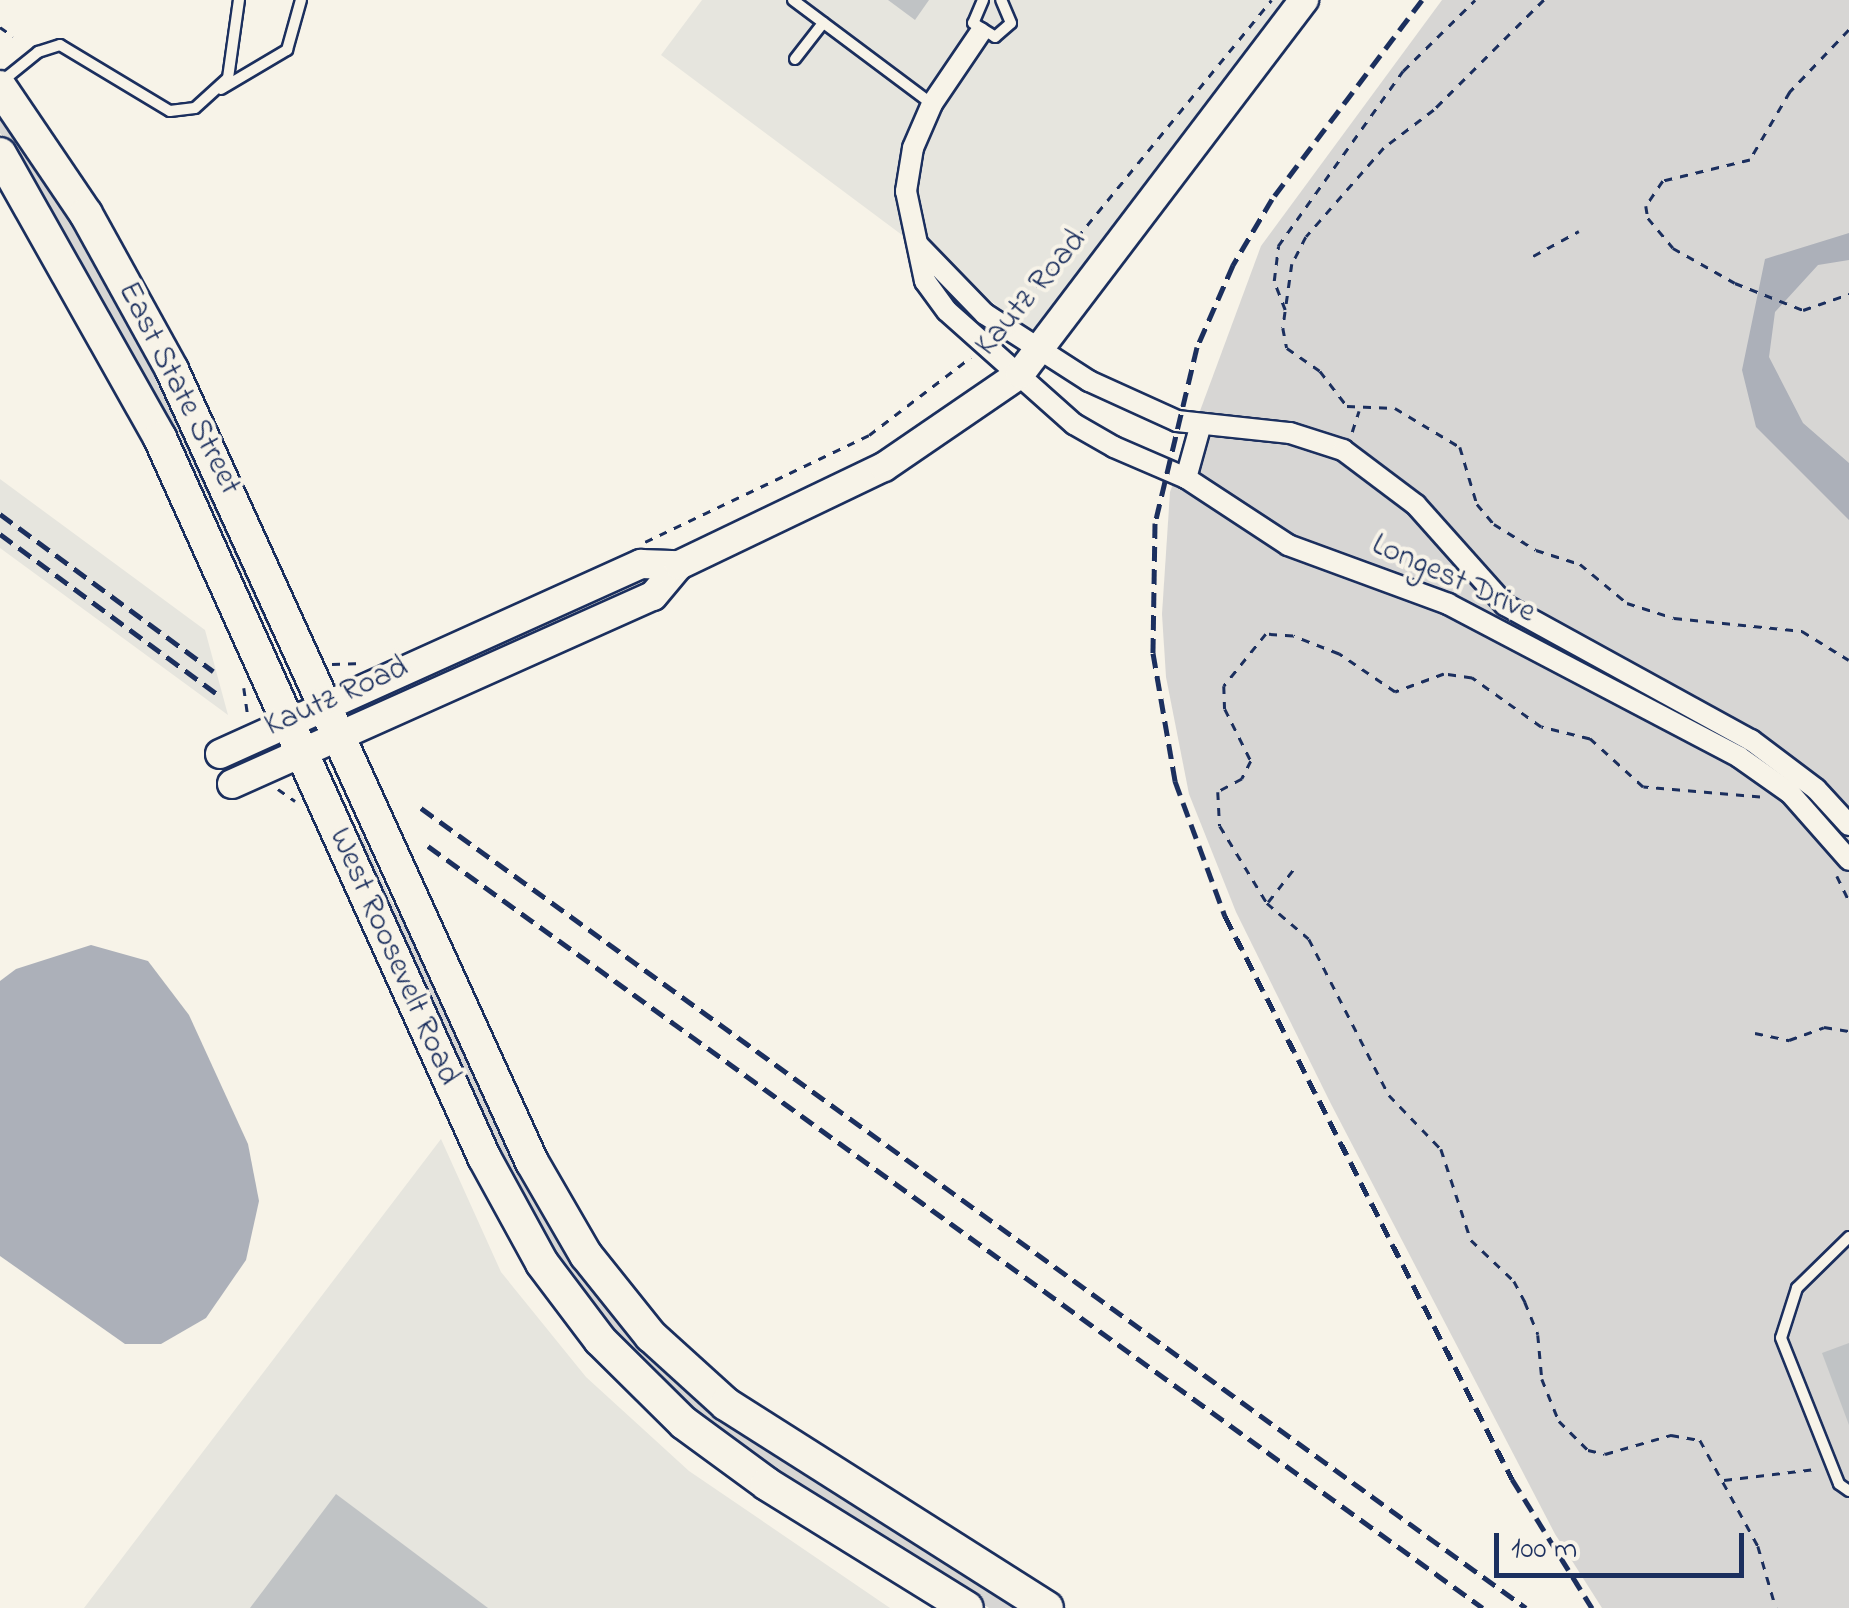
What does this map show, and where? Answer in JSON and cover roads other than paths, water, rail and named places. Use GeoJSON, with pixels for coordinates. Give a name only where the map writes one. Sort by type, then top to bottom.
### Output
{"type":"FeatureCollection","features":[{"type":"Feature","properties":{"kind":"main road","name":"East State Street"},"geometry":{"type":"LineString","coordinates":[[0,85],[86,214],[172,370],[333,721]]}},
{"type":"Feature","properties":{"kind":"main road","name":"West Roosevelt Road"},"geometry":{"type":"LineString","coordinates":[[0,154],[139,397],[498,1187],[577,1313],[637,1381],[710,1444],[967,1608]]}},
{"type":"Feature","properties":{"kind":"main road","name":"West Roosevelt Road"},"geometry":{"type":"LineString","coordinates":[[333,721],[532,1162],[623,1304],[693,1376],[762,1430],[1047,1608]]}},
{"type":"Feature","properties":{"kind":"street","name":"Kautz Road"},"geometry":{"type":"LineString","coordinates":[[232,784],[295,738],[642,564],[679,565],[884,467],[1020,374],[1304,0]]}},
{"type":"Feature","properties":{"kind":"street","name":"Longest Drive"},"geometry":{"type":"LineString","coordinates":[[980,33],[932,104],[913,148],[906,190],[912,236],[925,281],[947,311],[1074,424],[1186,478],[1288,545],[1448,604],[1740,757],[1790,793],[1846,856]]}},
{"type":"Feature","properties":{"kind":"street","name":"Longest Drive"},"geometry":{"type":"LineString","coordinates":[[912,236],[960,294],[1038,350],[1146,408],[1202,424],[1290,433],[1344,450],[1416,506],[1504,605],[1751,740],[1816,788],[1849,826]]}},
{"type":"Feature","properties":{"kind":"street"},"geometry":{"type":"LineString","coordinates":[[1186,478],[1202,424]]}},
{"type":"Feature","properties":{"kind":"street","name":"Kautz Road"},"geometry":{"type":"LineString","coordinates":[[220,754],[295,738]]}},
{"type":"Feature","properties":{"kind":"lane"},"geometry":{"type":"LineString","coordinates":[[216,92],[233,60],[239,0]]}},
{"type":"Feature","properties":{"kind":"lane"},"geometry":{"type":"LineString","coordinates":[[0,85],[38,52],[60,45],[170,111],[195,108],[287,50],[301,0]]}},
{"type":"Feature","properties":{"kind":"lane"},"geometry":{"type":"LineString","coordinates":[[793,0],[932,104]]}},
{"type":"Feature","properties":{"kind":"lane"},"geometry":{"type":"LineString","coordinates":[[984,0],[972,17],[980,33],[995,37],[1008,30],[1012,16],[1001,0]]}},
{"type":"Feature","properties":{"kind":"lane"},"geometry":{"type":"LineString","coordinates":[[796,59],[823,22]]}},
{"type":"Feature","properties":{"kind":"lane"},"geometry":{"type":"LineString","coordinates":[[1849,1237],[1797,1288],[1781,1338],[1832,1466],[1849,1491]]}},
{"type":"Feature","properties":{"kind":"railway"},"geometry":{"type":"LineString","coordinates":[[1422,0],[1272,199],[1233,265],[1197,347],[1155,523],[1153,653],[1175,781],[1225,916],[1512,1479],[1592,1608]]}},
{"type":"Feature","properties":{"kind":"railway"},"geometry":{"type":"LineString","coordinates":[[0,514],[213,671]]}},
{"type":"Feature","properties":{"kind":"railway"},"geometry":{"type":"LineString","coordinates":[[0,534],[216,693]]}},
{"type":"Feature","properties":{"kind":"railway"},"geometry":{"type":"LineString","coordinates":[[421,808],[1526,1608]]}},
{"type":"Feature","properties":{"kind":"railway"},"geometry":{"type":"LineString","coordinates":[[428,846],[1483,1608]]}}]}
